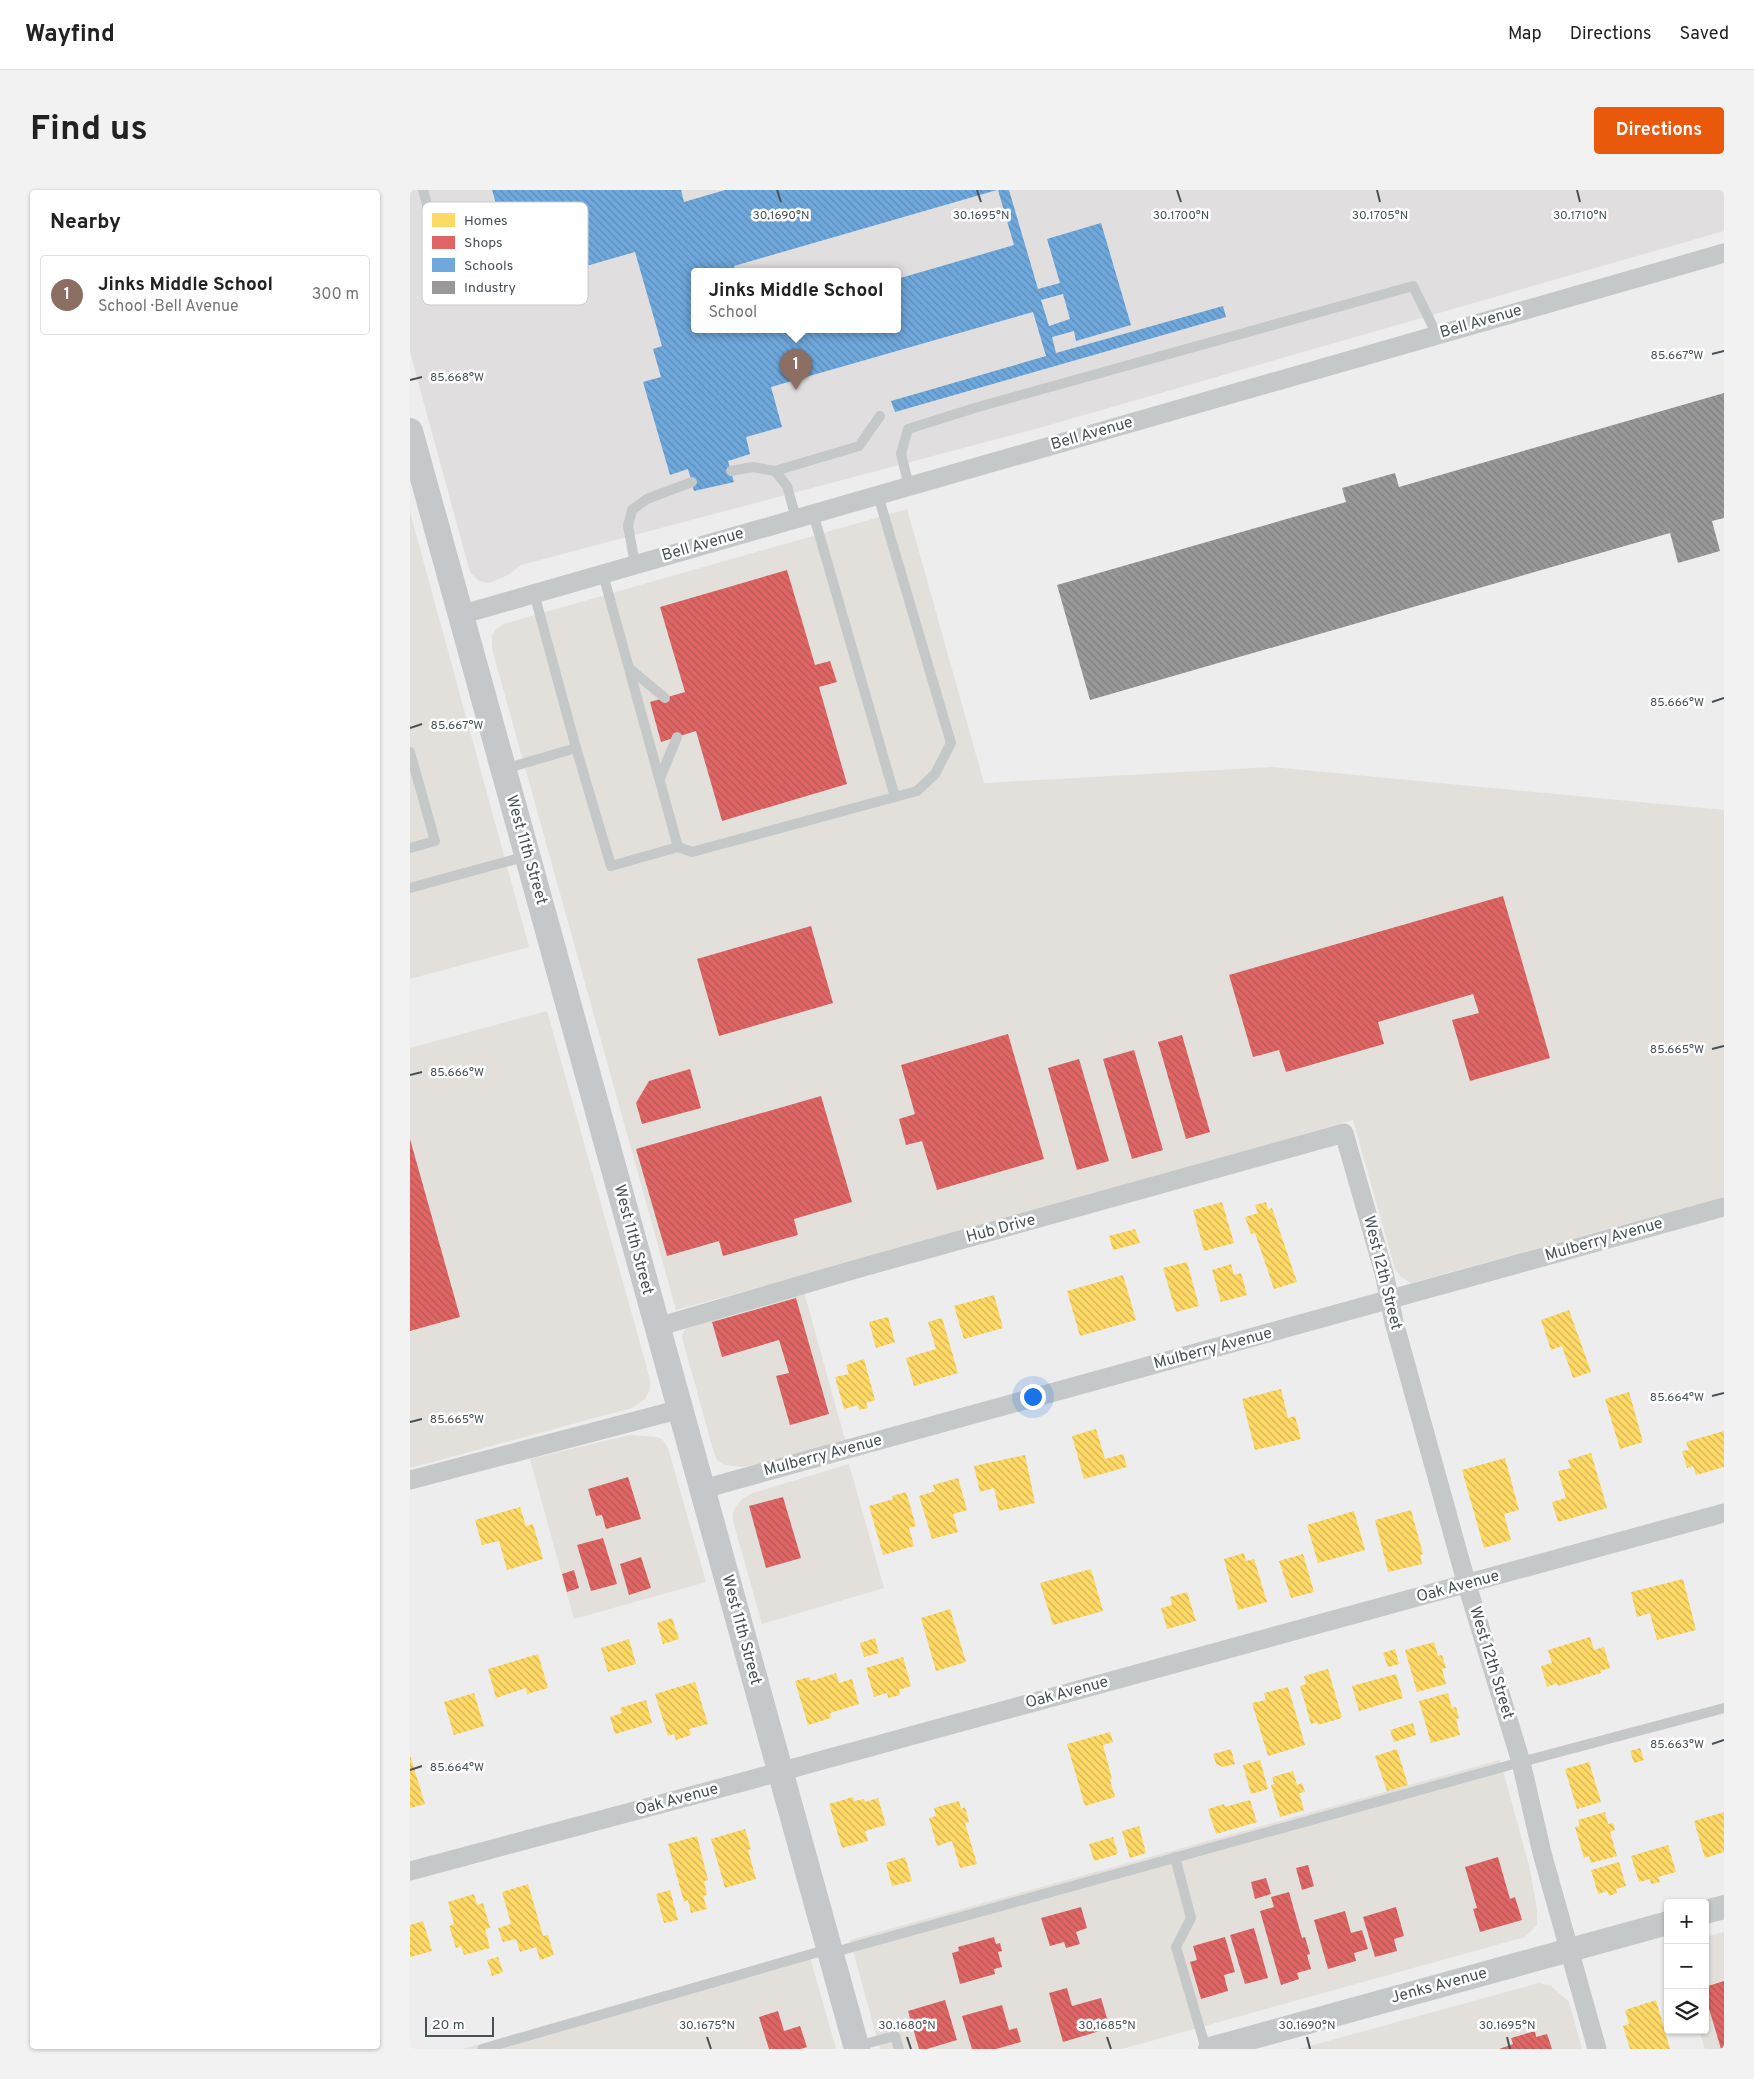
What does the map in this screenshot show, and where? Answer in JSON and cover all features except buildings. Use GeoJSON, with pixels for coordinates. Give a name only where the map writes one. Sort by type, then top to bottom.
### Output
{"type":"FeatureCollection","features":[{"type":"Feature","properties":{"kind":"main road","name":"West 11th Street"},"geometry":{"type":"LineString","coordinates":[[410,431],[416,475],[460,615],[528,855],[856,2048]]}},
{"type":"Feature","properties":{"kind":"street","name":"Bell Avenue"},"geometry":{"type":"LineString","coordinates":[[460,615],[1724,252]]}},
{"type":"Feature","properties":{"kind":"street","name":"Hub Drive"},"geometry":{"type":"LineString","coordinates":[[657,1327],[867,1266],[1344,1134]]}},
{"type":"Feature","properties":{"kind":"street","name":"West 12th Street"},"geometry":{"type":"LineString","coordinates":[[1344,1134],[1384,1273],[1394,1322],[1467,1585],[1521,1762],[1542,1853],[1597,2049]]}},
{"type":"Feature","properties":{"kind":"street","name":"Mulberry Avenue"},"geometry":{"type":"LineString","coordinates":[[702,1489],[1724,1207]]}},
{"type":"Feature","properties":{"kind":"street"},"geometry":{"type":"LineString","coordinates":[[410,1480],[681,1409]]}},
{"type":"Feature","properties":{"kind":"street","name":"Oak Avenue"},"geometry":{"type":"LineString","coordinates":[[410,1871],[1467,1585],[1724,1513]]}},
{"type":"Feature","properties":{"kind":"street"},"geometry":{"type":"LineString","coordinates":[[1709,1911],[1724,1907]]}},
{"type":"Feature","properties":{"kind":"street","name":"Jenks Avenue"},"geometry":{"type":"LineString","coordinates":[[1210,2049],[1664,1923]]}},
{"type":"Feature","properties":{"kind":"lane"},"geometry":{"type":"LineString","coordinates":[[909,486],[901,454],[908,429],[978,407],[1413,286],[1437,335]]}},
{"type":"Feature","properties":{"kind":"lane"},"geometry":{"type":"LineString","coordinates":[[731,471],[753,467],[775,471],[859,446],[880,416]]}},
{"type":"Feature","properties":{"kind":"lane"},"geometry":{"type":"LineString","coordinates":[[775,471],[787,486],[804,516],[895,797]]}},
{"type":"Feature","properties":{"kind":"lane"},"geometry":{"type":"LineString","coordinates":[[635,564],[628,526],[632,510],[647,499],[692,482]]}},
{"type":"Feature","properties":{"kind":"lane"},"geometry":{"type":"LineString","coordinates":[[534,593],[576,748],[611,866],[678,847],[692,852],[917,791],[935,774],[951,743],[878,495]]}},
{"type":"Feature","properties":{"kind":"lane"},"geometry":{"type":"LineString","coordinates":[[603,574],[678,847]]}},
{"type":"Feature","properties":{"kind":"lane"},"geometry":{"type":"LineString","coordinates":[[629,668],[665,698]]}},
{"type":"Feature","properties":{"kind":"lane"},"geometry":{"type":"LineString","coordinates":[[660,778],[678,737]]}},
{"type":"Feature","properties":{"kind":"lane"},"geometry":{"type":"LineString","coordinates":[[503,769],[576,748]]}},
{"type":"Feature","properties":{"kind":"lane"},"geometry":{"type":"LineString","coordinates":[[410,752],[435,841],[410,848]]}},
{"type":"Feature","properties":{"kind":"lane"},"geometry":{"type":"LineString","coordinates":[[410,888],[528,855]]}},
{"type":"Feature","properties":{"kind":"lane"},"geometry":{"type":"LineString","coordinates":[[482,2049],[829,1951],[1724,1708]]}},
{"type":"Feature","properties":{"kind":"lane"},"geometry":{"type":"LineString","coordinates":[[1175,1857],[1191,1918],[1176,1947],[1206,2049]]}},
{"type":"Feature","properties":{"kind":"lane"},"geometry":{"type":"LineString","coordinates":[[856,2048],[895,2036],[899,2049]]}},
{"type":"Feature","properties":{"kind":"shaded area"},"geometry":{"type":"Polygon","coordinates":[[[410,190],[1724,190],[1724,231],[1039,428],[521,565],[508,575],[489,583],[479,581],[470,572],[410,352],[410,190]]]}},
{"type":"Feature","properties":{"kind":"shaded area"},"geometry":{"type":"Polygon","coordinates":[[[907,509],[984,783],[1272,767],[1724,810],[1724,1197],[1411,1283],[1400,1276],[1395,1269],[1353,1120],[1043,1209],[676,1310],[492,649],[492,635],[496,629],[504,624],[907,509]]]}},
{"type":"Feature","properties":{"kind":"shaded area"},"geometry":{"type":"Polygon","coordinates":[[[410,512],[529,947],[410,979],[410,512]]]}},
{"type":"Feature","properties":{"kind":"shaded area"},"geometry":{"type":"Polygon","coordinates":[[[547,1011],[650,1379],[650,1390],[645,1399],[632,1408],[410,1468],[410,1048],[547,1011]]]}},
{"type":"Feature","properties":{"kind":"shaded area"},"geometry":{"type":"Polygon","coordinates":[[[804,1292],[846,1443],[785,1460],[742,1467],[725,1465],[717,1460],[714,1453],[682,1338],[683,1332],[688,1327],[804,1292]]]}},
{"type":"Feature","properties":{"kind":"shaded area"},"geometry":{"type":"Polygon","coordinates":[[[629,1435],[657,1437],[662,1439],[668,1448],[706,1582],[574,1619],[530,1459],[629,1435]]]}},
{"type":"Feature","properties":{"kind":"shaded area"},"geometry":{"type":"Polygon","coordinates":[[[849,1464],[884,1588],[762,1624],[733,1521],[733,1513],[736,1506],[743,1498],[753,1493],[849,1464]]]}},
{"type":"Feature","properties":{"kind":"shaded area"},"geometry":{"type":"Polygon","coordinates":[[[1500,1760],[1529,1865],[1537,1909],[1537,1925],[1525,1937],[1122,2049],[880,2049],[850,1940],[1500,1760]]]}},
{"type":"Feature","properties":{"kind":"shaded area"},"geometry":{"type":"Polygon","coordinates":[[[1724,1932],[1724,2049],[1705,2049],[1700,2034],[1709,2034],[1709,1936],[1724,1932]]]}},
{"type":"Feature","properties":{"kind":"shaded area"},"geometry":{"type":"Polygon","coordinates":[[[808,1950],[836,2049],[463,2049],[808,1950]]]}},
{"type":"Feature","properties":{"kind":"shaded area"},"geometry":{"type":"Polygon","coordinates":[[[1539,1983],[1551,1986],[1569,2002],[1582,2049],[1299,2049],[1539,1983]]]}},
{"type":"Feature","properties":{"kind":"place","name":"Jinks Middle School"},"geometry":{"type":"Point","coordinates":[796,390]}}]}
